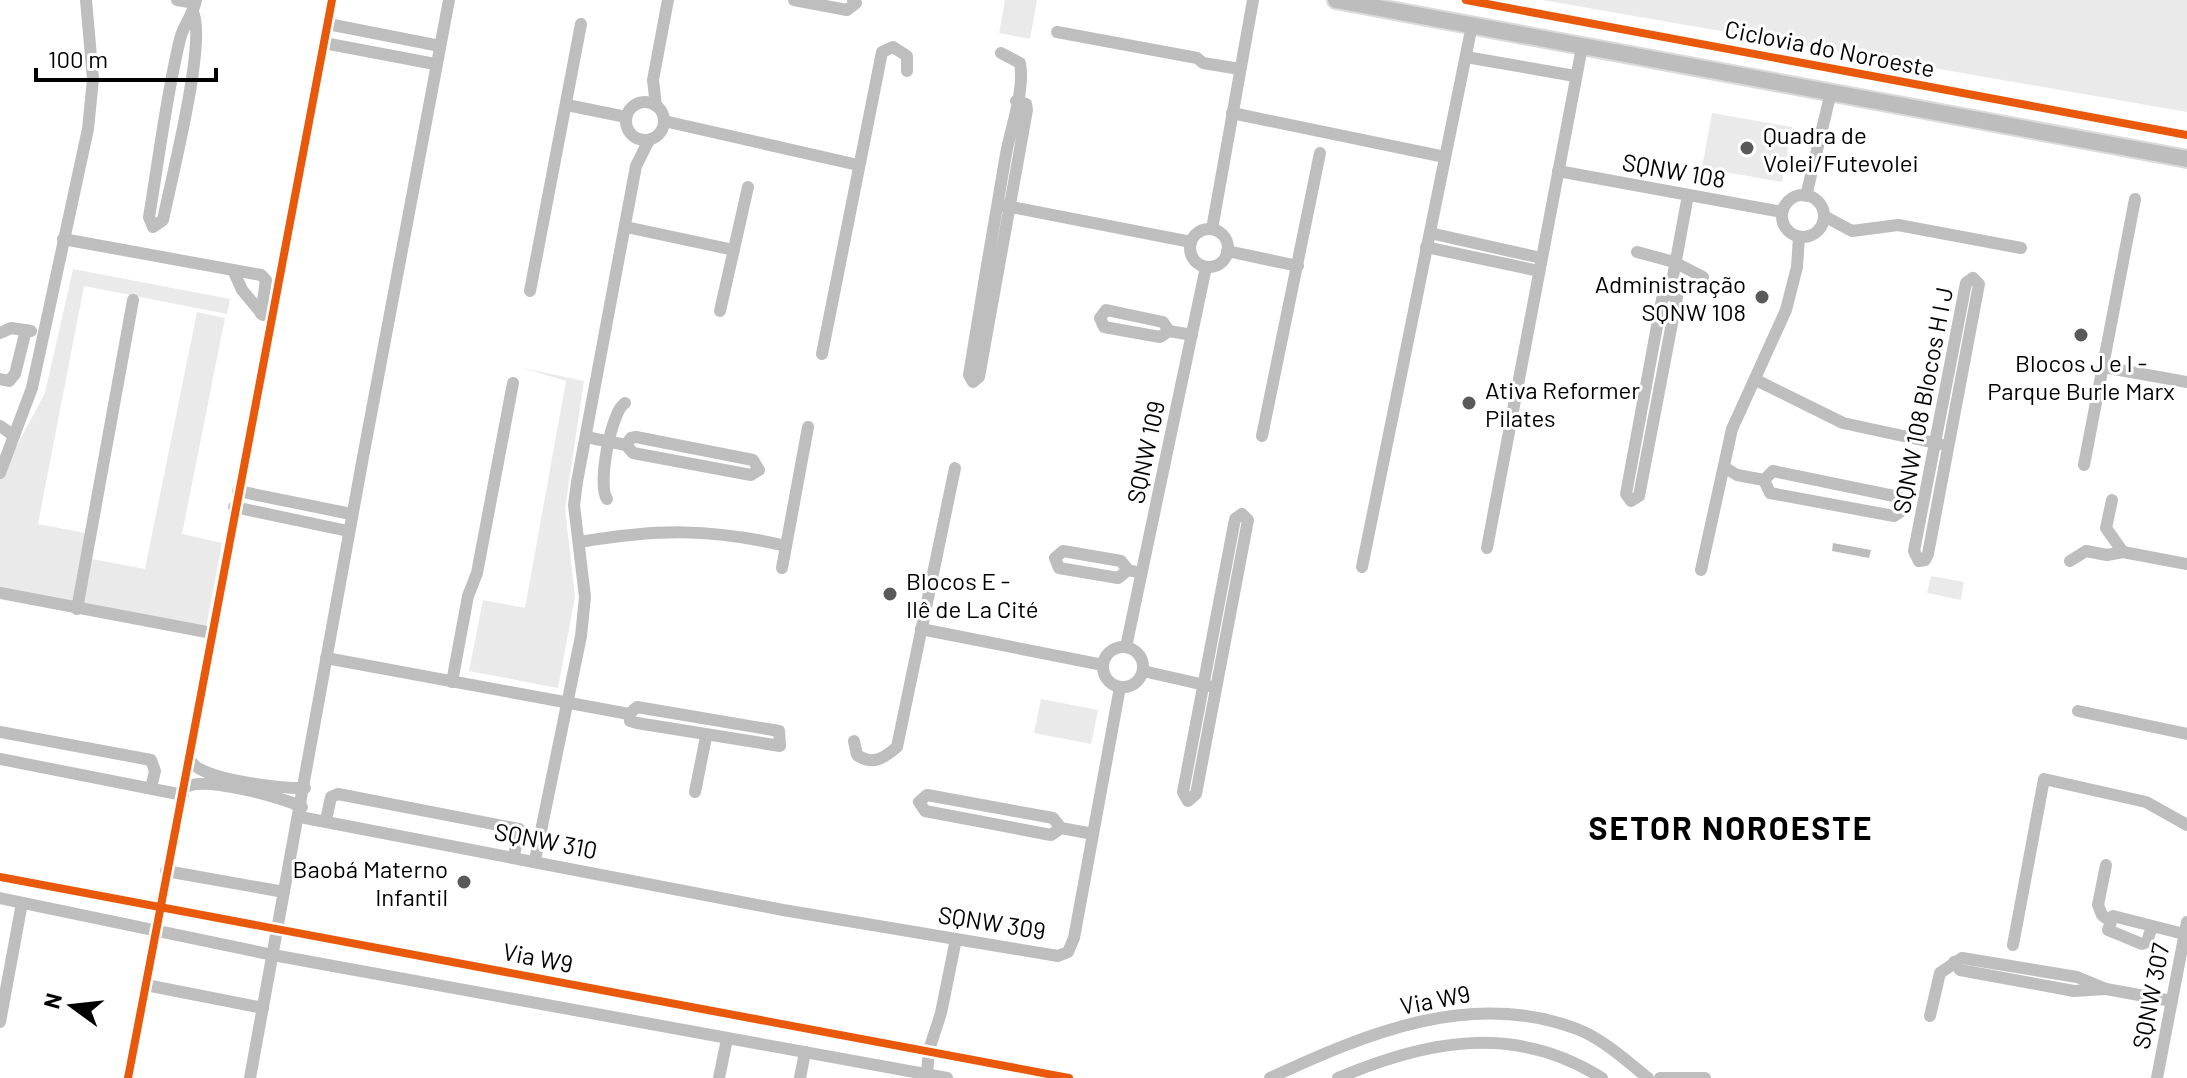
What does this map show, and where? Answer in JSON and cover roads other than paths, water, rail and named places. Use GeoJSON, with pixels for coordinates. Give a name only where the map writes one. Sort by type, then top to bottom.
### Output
{"type":"FeatureCollection","features":[{"type":"Feature","properties":{"kind":"main road"},"geometry":{"type":"LineString","coordinates":[[1336,0],[2187,159]]}},
{"type":"Feature","properties":{"kind":"street"},"geometry":{"type":"LineString","coordinates":[[0,473],[32,388],[46,333],[91,104],[92,58],[86,0]]}},
{"type":"Feature","properties":{"kind":"street"},"geometry":{"type":"LineString","coordinates":[[177,0],[195,5]]}},
{"type":"Feature","properties":{"kind":"street"},"geometry":{"type":"LineString","coordinates":[[128,1078],[166,871],[191,761],[266,318],[332,0]]}},
{"type":"Feature","properties":{"kind":"street"},"geometry":{"type":"LineString","coordinates":[[250,1078],[301,812],[351,514],[449,0]]}},
{"type":"Feature","properties":{"kind":"street"},"geometry":{"type":"LineString","coordinates":[[535,860],[581,636],[585,597],[574,505],[636,166],[649,140],[660,133],[664,121],[656,106],[653,80],[668,1],[653,0]]}},
{"type":"Feature","properties":{"kind":"street"},"geometry":{"type":"LineString","coordinates":[[794,0],[847,10],[856,3],[853,0]]}},
{"type":"Feature","properties":{"kind":"street"},"geometry":{"type":"LineString","coordinates":[[1212,229],[1253,0]]}},
{"type":"Feature","properties":{"kind":"street"},"geometry":{"type":"LineString","coordinates":[[195,5],[199,23],[194,58],[163,220],[153,227],[149,217],[177,56],[185,21],[195,5]]}},
{"type":"Feature","properties":{"kind":"street"},"geometry":{"type":"LineString","coordinates":[[328,24],[440,46]]}},
{"type":"Feature","properties":{"kind":"street"},"geometry":{"type":"LineString","coordinates":[[530,291],[581,24]]}},
{"type":"Feature","properties":{"kind":"street"},"geometry":{"type":"LineString","coordinates":[[1362,567],[1472,25]]}},
{"type":"Feature","properties":{"kind":"street"},"geometry":{"type":"LineString","coordinates":[[1057,32],[1240,69]]}},
{"type":"Feature","properties":{"kind":"street"},"geometry":{"type":"LineString","coordinates":[[324,43],[435,64]]}},
{"type":"Feature","properties":{"kind":"street"},"geometry":{"type":"LineString","coordinates":[[822,354],[882,52],[893,47],[907,56],[907,71]]}},
{"type":"Feature","properties":{"kind":"street"},"geometry":{"type":"LineString","coordinates":[[1487,548],[1582,47]]}},
{"type":"Feature","properties":{"kind":"street"},"geometry":{"type":"LineString","coordinates":[[1001,53],[1020,63],[1016,101],[1026,104],[1027,110],[1003,205],[969,375],[973,382],[979,377],[1003,205]]}},
{"type":"Feature","properties":{"kind":"street"},"geometry":{"type":"LineString","coordinates":[[1466,57],[1575,76]]}},
{"type":"Feature","properties":{"kind":"street"},"geometry":{"type":"LineString","coordinates":[[636,166],[627,123],[635,105],[653,80]]}},
{"type":"Feature","properties":{"kind":"street"},"geometry":{"type":"LineString","coordinates":[[1806,196],[1831,92]]}},
{"type":"Feature","properties":{"kind":"street"},"geometry":{"type":"LineString","coordinates":[[635,105],[645,102],[656,106]]}},
{"type":"Feature","properties":{"kind":"street"},"geometry":{"type":"LineString","coordinates":[[567,105],[627,123],[636,138],[649,140]]}},
{"type":"Feature","properties":{"kind":"street"},"geometry":{"type":"LineString","coordinates":[[1232,113],[1445,157]]}},
{"type":"Feature","properties":{"kind":"street"},"geometry":{"type":"LineString","coordinates":[[664,121],[858,165]]}},
{"type":"Feature","properties":{"kind":"street"},"geometry":{"type":"LineString","coordinates":[[1262,436],[1320,153]]}},
{"type":"Feature","properties":{"kind":"street","name":"SQNW 108"},"geometry":{"type":"LineString","coordinates":[[1558,171],[1782,212]]}},
{"type":"Feature","properties":{"kind":"street"},"geometry":{"type":"LineString","coordinates":[[720,311],[748,187]]}},
{"type":"Feature","properties":{"kind":"street"},"geometry":{"type":"LineString","coordinates":[[1670,293],[1677,297],[1639,496],[1631,501],[1626,494],[1662,299],[1670,293],[1688,195]]}},
{"type":"Feature","properties":{"kind":"street"},"geometry":{"type":"LineString","coordinates":[[1824,216],[1816,233],[1799,237],[1785,227],[1782,212],[1792,198],[1806,196],[1816,199],[1824,216],[1852,231],[1898,225],[2021,248]]}},
{"type":"Feature","properties":{"kind":"street"},"geometry":{"type":"LineString","coordinates":[[2084,465],[2135,199]]}},
{"type":"Feature","properties":{"kind":"street"},"geometry":{"type":"LineString","coordinates":[[1003,205],[1191,242]]}},
{"type":"Feature","properties":{"kind":"street"},"geometry":{"type":"LineString","coordinates":[[626,227],[734,250]]}},
{"type":"Feature","properties":{"kind":"street"},"geometry":{"type":"LineString","coordinates":[[1212,229],[1222,235],[1227,251],[1217,265],[1206,267],[1193,258],[1191,242],[1201,230],[1212,229]]}},
{"type":"Feature","properties":{"kind":"street"},"geometry":{"type":"LineString","coordinates":[[1430,233],[1540,265]]}},
{"type":"Feature","properties":{"kind":"street"},"geometry":{"type":"LineString","coordinates":[[1701,570],[1736,417],[1756,380],[1786,310],[1797,267],[1799,237]]}},
{"type":"Feature","properties":{"kind":"street"},"geometry":{"type":"LineString","coordinates":[[63,239],[264,277],[266,318]]}},
{"type":"Feature","properties":{"kind":"street"},"geometry":{"type":"LineString","coordinates":[[1426,247],[1540,265]]}},
{"type":"Feature","properties":{"kind":"street"},"geometry":{"type":"LineString","coordinates":[[1227,251],[1298,266]]}},
{"type":"Feature","properties":{"kind":"street"},"geometry":{"type":"LineString","coordinates":[[1637,252],[1674,262],[1703,277]]}},
{"type":"Feature","properties":{"kind":"street","name":"SQNW 109"},"geometry":{"type":"LineString","coordinates":[[1126,647],[1134,571],[1206,267]]}},
{"type":"Feature","properties":{"kind":"street"},"geometry":{"type":"LineString","coordinates":[[234,272],[242,290],[266,318]]}},
{"type":"Feature","properties":{"kind":"street","name":"SQNW 108 Blocos H I J"},"geometry":{"type":"LineString","coordinates":[[1973,278],[1979,284],[1949,446],[1928,554],[1925,560],[1919,561],[1914,551],[1966,283],[1973,278]]}},
{"type":"Feature","properties":{"kind":"street"},"geometry":{"type":"LineString","coordinates":[[77,609],[133,300]]}},
{"type":"Feature","properties":{"kind":"street"},"geometry":{"type":"LineString","coordinates":[[1169,331],[1163,322],[1106,310],[1100,318],[1104,327],[1160,337],[1169,331],[1192,335]]}},
{"type":"Feature","properties":{"kind":"street"},"geometry":{"type":"LineString","coordinates":[[0,319],[6,330],[46,333]]}},
{"type":"Feature","properties":{"kind":"street"},"geometry":{"type":"LineString","coordinates":[[0,379],[9,381],[15,374],[26,330]]}},
{"type":"Feature","properties":{"kind":"street"},"geometry":{"type":"LineString","coordinates":[[2103,367],[2187,382]]}},
{"type":"Feature","properties":{"kind":"street"},"geometry":{"type":"LineString","coordinates":[[1756,380],[1843,423],[1949,446]]}},
{"type":"Feature","properties":{"kind":"street"},"geometry":{"type":"LineString","coordinates":[[452,682],[468,596],[477,573],[513,383]]}},
{"type":"Feature","properties":{"kind":"street"},"geometry":{"type":"LineString","coordinates":[[607,499],[601,486],[616,412],[625,403]]}},
{"type":"Feature","properties":{"kind":"street"},"geometry":{"type":"LineString","coordinates":[[0,426],[14,436]]}},
{"type":"Feature","properties":{"kind":"street"},"geometry":{"type":"LineString","coordinates":[[782,568],[808,427]]}},
{"type":"Feature","properties":{"kind":"street"},"geometry":{"type":"LineString","coordinates":[[586,437],[626,445],[633,453],[751,475],[759,470],[753,460],[636,437],[626,445]]}},
{"type":"Feature","properties":{"kind":"street"},"geometry":{"type":"LineString","coordinates":[[1724,467],[1737,475],[1764,480]]}},
{"type":"Feature","properties":{"kind":"street"},"geometry":{"type":"LineString","coordinates":[[854,741],[857,755],[871,761],[883,759],[897,747],[955,468]]}},
{"type":"Feature","properties":{"kind":"street"},"geometry":{"type":"LineString","coordinates":[[1773,471],[1899,497],[1907,507],[1894,516],[1770,493],[1764,480],[1773,471]]}},
{"type":"Feature","properties":{"kind":"street"},"geometry":{"type":"LineString","coordinates":[[238,491],[351,514]]}},
{"type":"Feature","properties":{"kind":"street"},"geometry":{"type":"LineString","coordinates":[[2112,500],[2106,528],[2109,537],[2123,552]]}},
{"type":"Feature","properties":{"kind":"street"},"geometry":{"type":"LineString","coordinates":[[234,507],[348,531]]}},
{"type":"Feature","properties":{"kind":"street"},"geometry":{"type":"LineString","coordinates":[[1210,686],[1183,792],[1188,801],[1196,794],[1210,686],[1235,519],[1242,514],[1248,520],[1210,686]]}},
{"type":"Feature","properties":{"kind":"street"},"geometry":{"type":"LineString","coordinates":[[580,542],[661,531],[701,530],[786,546]]}},
{"type":"Feature","properties":{"kind":"street"},"geometry":{"type":"LineString","coordinates":[[1063,551],[1121,561],[1134,571],[1118,578],[1059,568],[1055,558],[1063,551]]}},
{"type":"Feature","properties":{"kind":"street"},"geometry":{"type":"LineString","coordinates":[[2070,561],[2086,551],[2107,555],[2123,552],[2187,564]]}},
{"type":"Feature","properties":{"kind":"street"},"geometry":{"type":"LineString","coordinates":[[0,593],[212,633]]}},
{"type":"Feature","properties":{"kind":"street"},"geometry":{"type":"LineString","coordinates":[[921,629],[1103,665]]}},
{"type":"Feature","properties":{"kind":"street"},"geometry":{"type":"LineString","coordinates":[[1126,647],[1140,656],[1143,671],[1136,683],[1120,687],[1107,680],[1103,665],[1113,649],[1126,647]]}},
{"type":"Feature","properties":{"kind":"street"},"geometry":{"type":"LineString","coordinates":[[326,658],[629,714]]}},
{"type":"Feature","properties":{"kind":"street"},"geometry":{"type":"LineString","coordinates":[[1143,671],[1210,686]]}},
{"type":"Feature","properties":{"kind":"street","name":"SQNW 309"},"geometry":{"type":"LineString","coordinates":[[783,910],[1058,956],[1068,952],[1074,938],[1120,687]]}},
{"type":"Feature","properties":{"kind":"street"},"geometry":{"type":"LineString","coordinates":[[637,707],[735,721],[781,733],[780,746],[776,749],[637,723],[630,721],[629,714],[637,707]]}},
{"type":"Feature","properties":{"kind":"street"},"geometry":{"type":"LineString","coordinates":[[2078,711],[2187,734]]}},
{"type":"Feature","properties":{"kind":"street"},"geometry":{"type":"LineString","coordinates":[[0,732],[151,760],[155,771],[151,788]]}},
{"type":"Feature","properties":{"kind":"street"},"geometry":{"type":"LineString","coordinates":[[695,792],[706,737]]}},
{"type":"Feature","properties":{"kind":"street","name":"SQNW 310"},"geometry":{"type":"LineString","coordinates":[[0,759],[151,788],[184,791],[201,783],[283,798],[301,812],[326,820],[783,910]]}},
{"type":"Feature","properties":{"kind":"street"},"geometry":{"type":"LineString","coordinates":[[191,761],[203,773],[285,789],[305,788]]}},
{"type":"Feature","properties":{"kind":"street"},"geometry":{"type":"LineString","coordinates":[[2013,945],[2044,779],[2146,802],[2187,825]]}},
{"type":"Feature","properties":{"kind":"street"},"geometry":{"type":"LineString","coordinates":[[326,820],[331,797],[338,794],[519,829],[514,856]]}},
{"type":"Feature","properties":{"kind":"street"},"geometry":{"type":"LineString","coordinates":[[1061,828],[1051,835],[925,811],[919,802],[927,795],[1053,818],[1061,828],[1093,834]]}},
{"type":"Feature","properties":{"kind":"street"},"geometry":{"type":"LineString","coordinates":[[2106,865],[2098,905],[2102,915],[2109,920]]}},
{"type":"Feature","properties":{"kind":"street"},"geometry":{"type":"LineString","coordinates":[[166,871],[284,892]]}},
{"type":"Feature","properties":{"kind":"street","name":"Via W9"},"geometry":{"type":"LineString","coordinates":[[0,877],[1069,1078]]}},
{"type":"Feature","properties":{"kind":"street","name":"Via W9"},"geometry":{"type":"LineString","coordinates":[[0,898],[273,955],[947,1078]]}},
{"type":"Feature","properties":{"kind":"street"},"geometry":{"type":"LineString","coordinates":[[0,1022],[22,903]]}},
{"type":"Feature","properties":{"kind":"street"},"geometry":{"type":"LineString","coordinates":[[2152,926],[2147,942],[2142,944],[2109,932],[2109,920],[2113,916],[2152,926],[2186,928]]}},
{"type":"Feature","properties":{"kind":"street","name":"SQNW 307"},"geometry":{"type":"LineString","coordinates":[[2157,1078],[2172,1001],[2182,973],[2186,928]]}},
{"type":"Feature","properties":{"kind":"street"},"geometry":{"type":"LineString","coordinates":[[927,1074],[929,1050],[941,1013],[956,939]]}},
{"type":"Feature","properties":{"kind":"street"},"geometry":{"type":"LineString","coordinates":[[1930,1016],[1940,973],[1962,958],[2077,977],[2106,989],[2172,1001]]}},
{"type":"Feature","properties":{"kind":"street"},"geometry":{"type":"LineString","coordinates":[[146,985],[263,1008]]}},
{"type":"Feature","properties":{"kind":"street","name":"Via W9"},"geometry":{"type":"LineString","coordinates":[[1270,1078],[1418,1019],[1476,1011],[1534,1016],[1580,1030],[1648,1078]]}},
{"type":"Feature","properties":{"kind":"street"},"geometry":{"type":"LineString","coordinates":[[719,1078],[727,1039]]}},
{"type":"Feature","properties":{"kind":"street","name":"Via W9"},"geometry":{"type":"LineString","coordinates":[[1338,1078],[1440,1044],[1481,1040],[1566,1056],[1602,1078]]}},
{"type":"Feature","properties":{"kind":"street"},"geometry":{"type":"LineString","coordinates":[[800,1078],[805,1052]]}},
{"type":"Feature","properties":{"kind":"street"},"geometry":{"type":"LineString","coordinates":[[1660,1078],[1705,1078]]}},
{"type":"Feature","properties":{"kind":"place","name":"Quadra de Volei/Futevolei"},"geometry":{"type":"Point","coordinates":[1747,148]}},
{"type":"Feature","properties":{"kind":"place","name":"Administração SQNW 108"},"geometry":{"type":"Point","coordinates":[1762,297]}},
{"type":"Feature","properties":{"kind":"place","name":"Blocos J e I - Parque Burle Marx"},"geometry":{"type":"Point","coordinates":[2081,335]}},
{"type":"Feature","properties":{"kind":"place","name":"Ativa Reformer Pilates"},"geometry":{"type":"Point","coordinates":[1469,403]}},
{"type":"Feature","properties":{"kind":"place","name":"Blocos E - Ilê de La Cité"},"geometry":{"type":"Point","coordinates":[890,594]}},
{"type":"Feature","properties":{"kind":"place","name":"Baobá Materno Infantil"},"geometry":{"type":"Point","coordinates":[464,882]}},
{"type":"Feature","properties":{"kind":"district","name":"SETOR NOROESTE"},"geometry":{"type":"Point","coordinates":[1731,827]}}]}
